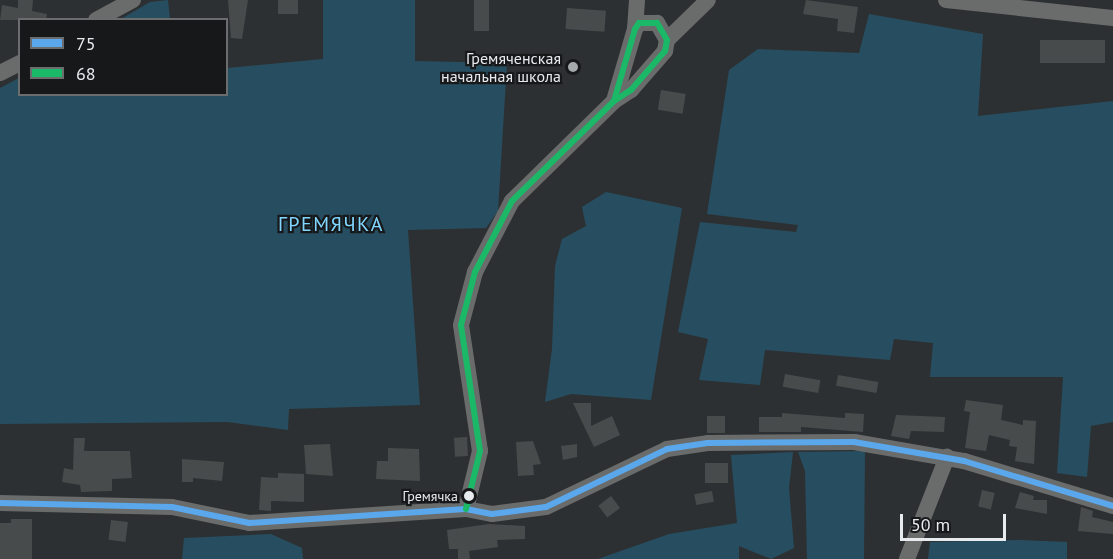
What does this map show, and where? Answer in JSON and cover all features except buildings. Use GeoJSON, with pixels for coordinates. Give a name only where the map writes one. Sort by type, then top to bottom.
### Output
{"type":"FeatureCollection","features":[{"type":"Feature","properties":{"kind":"street"},"geometry":{"type":"LineString","coordinates":[[100,18],[134,0]]}},
{"type":"Feature","properties":{"kind":"street"},"geometry":{"type":"LineString","coordinates":[[614,101],[634,29],[637,0]]}},
{"type":"Feature","properties":{"kind":"street"},"geometry":{"type":"LineString","coordinates":[[466,509],[480,451],[481,429],[461,325],[474,272],[512,201],[614,101],[652,68],[667,40],[708,0]]}},
{"type":"Feature","properties":{"kind":"street"},"geometry":{"type":"LineString","coordinates":[[946,0],[1113,18]]}},
{"type":"Feature","properties":{"kind":"street"},"geometry":{"type":"LineString","coordinates":[[634,29],[639,22],[657,23],[667,40]]}},
{"type":"Feature","properties":{"kind":"street"},"geometry":{"type":"LineString","coordinates":[[0,73],[18,64]]}},
{"type":"Feature","properties":{"kind":"street"},"geometry":{"type":"LineString","coordinates":[[0,503],[172,507],[249,524],[466,509],[492,514],[546,507],[653,453],[708,443],[854,442],[947,458],[1113,506]]}},
{"type":"Feature","properties":{"kind":"street"},"geometry":{"type":"LineString","coordinates":[[907,559],[947,458]]}},
{"type":"Feature","properties":{"kind":"shaded area"},"geometry":{"type":"Polygon","coordinates":[[[168,0],[170,18],[123,18],[150,2],[168,0]]]}},
{"type":"Feature","properties":{"kind":"shaded area"},"geometry":{"type":"Polygon","coordinates":[[[323,0],[415,0],[415,61],[507,63],[498,211],[486,228],[408,230],[420,405],[289,409],[288,430],[227,422],[0,424],[0,88],[18,79],[18,96],[228,96],[228,68],[323,59],[323,0]]]}},
{"type":"Feature","properties":{"kind":"shaded area"},"geometry":{"type":"Polygon","coordinates":[[[869,14],[983,34],[978,116],[1113,101],[1113,422],[1091,426],[1087,477],[1057,473],[1063,377],[930,377],[933,343],[894,339],[890,360],[765,350],[760,385],[699,380],[708,339],[678,332],[700,222],[796,232],[798,225],[707,214],[729,70],[758,49],[859,53],[869,14]]]}},
{"type":"Feature","properties":{"kind":"shaded area"},"geometry":{"type":"Polygon","coordinates":[[[606,192],[682,208],[651,400],[571,394],[545,402],[552,349],[555,266],[562,239],[586,226],[582,207],[606,192]]]}},
{"type":"Feature","properties":{"kind":"shaded area"},"geometry":{"type":"Polygon","coordinates":[[[865,451],[864,559],[807,559],[805,471],[798,452],[865,451]]]}},
{"type":"Feature","properties":{"kind":"shaded area"},"geometry":{"type":"Polygon","coordinates":[[[793,452],[789,488],[794,548],[771,559],[739,546],[739,559],[598,559],[669,534],[737,523],[731,455],[793,452]]]}},
{"type":"Feature","properties":{"kind":"shaded area"},"geometry":{"type":"Polygon","coordinates":[[[271,534],[302,548],[303,559],[182,559],[184,538],[271,534]]]}},
{"type":"Feature","properties":{"kind":"shaded area"},"geometry":{"type":"Polygon","coordinates":[[[1019,540],[1067,542],[1067,559],[928,559],[930,542],[1019,540]]]}},
{"type":"Feature","properties":{"kind":"transit line","name":"68"},"geometry":{"type":"LineString","coordinates":[[466,509],[480,451],[461,325],[475,272],[512,201],[614,101],[631,90],[665,51],[667,40],[657,23],[639,23],[635,29],[614,101]]}},
{"type":"Feature","properties":{"kind":"transit line","name":"75"},"geometry":{"type":"LineString","coordinates":[[0,503],[172,507],[249,523],[466,509],[492,514],[546,507],[667,449],[708,443],[854,442],[964,461],[1113,506]]}},
{"type":"Feature","properties":{"kind":"place","name":"Гремяченская начальная школа"},"geometry":{"type":"Point","coordinates":[573,67]}},
{"type":"Feature","properties":{"kind":"place","name":"Гремячка"},"geometry":{"type":"Point","coordinates":[469,496]}},
{"type":"Feature","properties":{"kind":"district","name":"ГРЕМЯЧКА"},"geometry":{"type":"Point","coordinates":[331,224]}}]}
